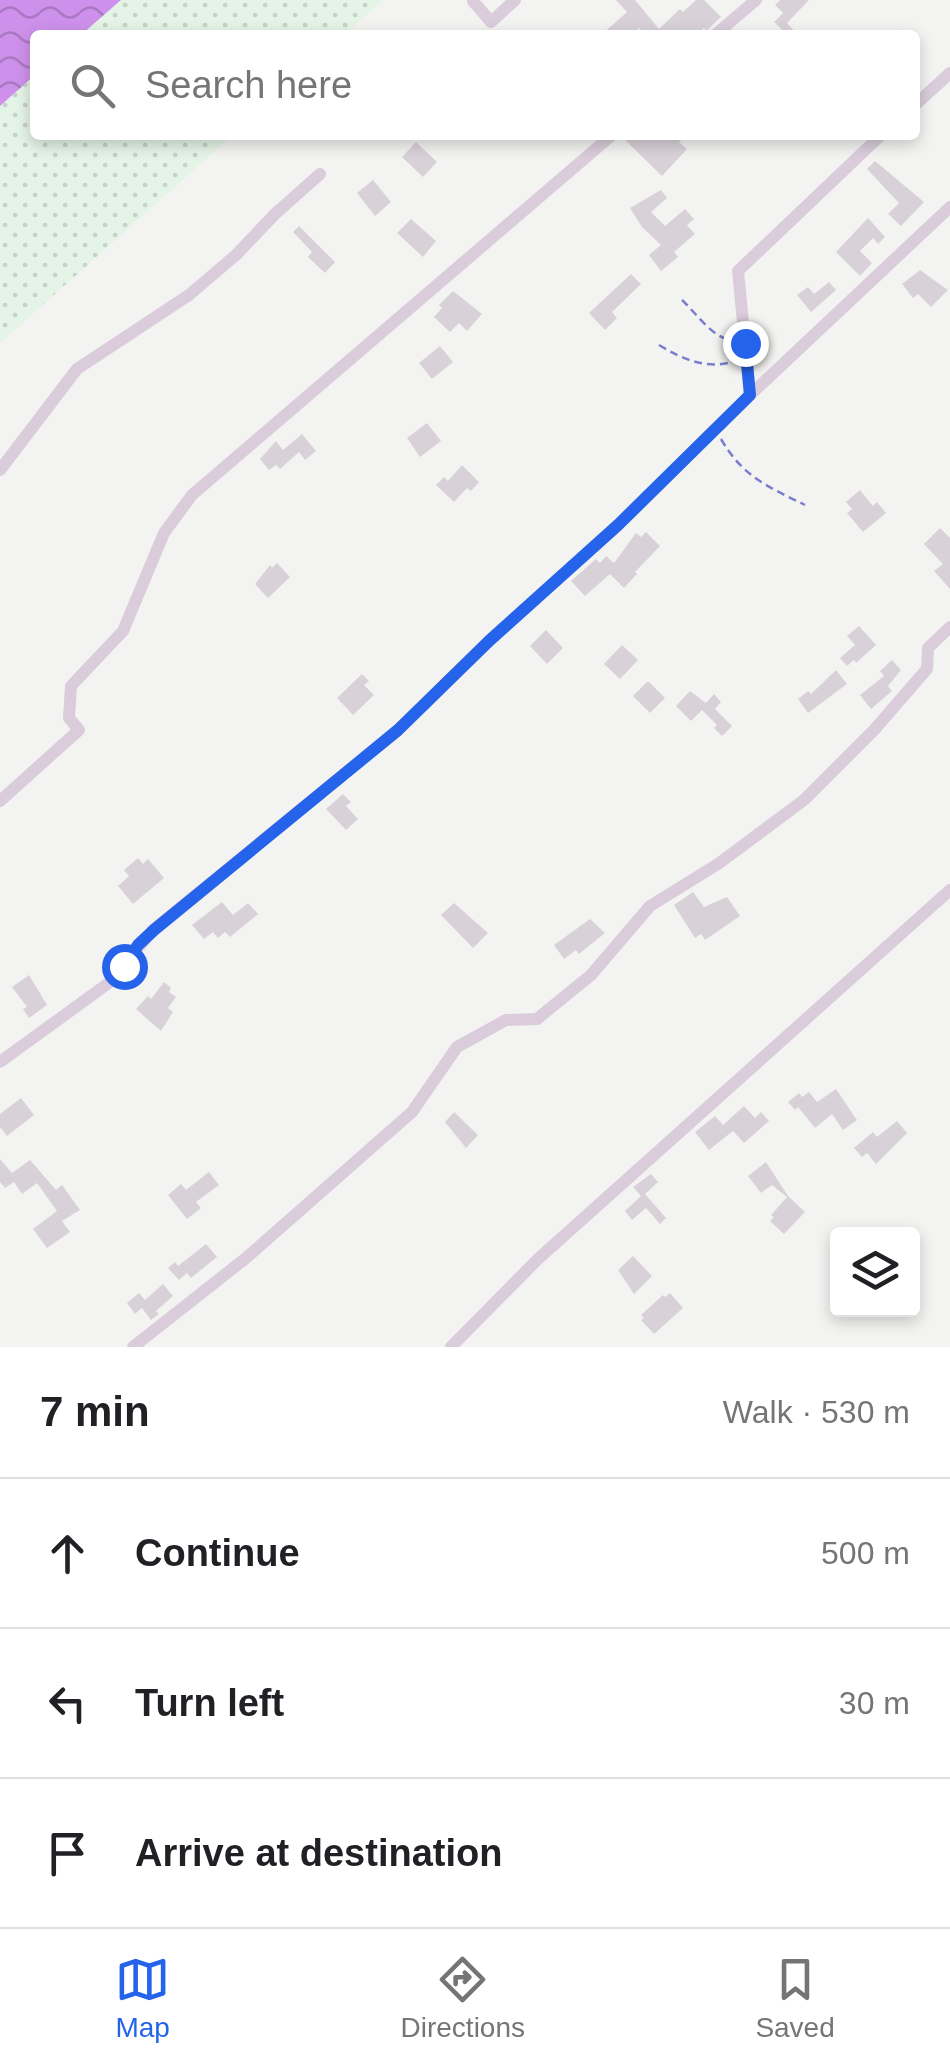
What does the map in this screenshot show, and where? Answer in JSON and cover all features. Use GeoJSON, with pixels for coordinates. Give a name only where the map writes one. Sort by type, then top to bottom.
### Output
{"type":"FeatureCollection","features":[{"type":"Feature","properties":{"kind":"street"},"geometry":{"type":"LineString","coordinates":[[473,0],[491,22],[515,0]]}},
{"type":"Feature","properties":{"kind":"street"},"geometry":{"type":"LineString","coordinates":[[720,30],[756,0]]}},
{"type":"Feature","properties":{"kind":"street"},"geometry":{"type":"LineString","coordinates":[[920,100],[950,73]]}},
{"type":"Feature","properties":{"kind":"street"},"geometry":{"type":"LineString","coordinates":[[0,801],[79,730],[69,718],[71,686],[123,631],[164,533],[192,495],[606,140]]}},
{"type":"Feature","properties":{"kind":"street"},"geometry":{"type":"LineString","coordinates":[[750,395],[738,271],[876,140]]}},
{"type":"Feature","properties":{"kind":"street"},"geometry":{"type":"LineString","coordinates":[[0,470],[77,369],[188,295],[320,174]]}},
{"type":"Feature","properties":{"kind":"street"},"geometry":{"type":"LineString","coordinates":[[0,1062],[110,982],[154,930],[398,730],[950,207]]}},
{"type":"Feature","properties":{"kind":"street"},"geometry":{"type":"LineString","coordinates":[[133,1347],[246,1258],[412,1112],[457,1047],[506,1020],[536,1019],[591,975],[650,906],[718,864],[804,800],[874,730],[927,669],[928,648],[950,627]]}},
{"type":"Feature","properties":{"kind":"street"},"geometry":{"type":"LineString","coordinates":[[451,1347],[538,1259],[950,890]]}},
{"type":"Feature","properties":{"kind":"path"},"geometry":{"type":"LineString","coordinates":[[682,300],[723,340],[746,350]]}},
{"type":"Feature","properties":{"kind":"path"},"geometry":{"type":"LineString","coordinates":[[659,345],[683,359],[704,365],[726,364],[746,350]]}},
{"type":"Feature","properties":{"kind":"path"},"geometry":{"type":"LineString","coordinates":[[716,428],[735,463],[758,482],[805,505]]}},
{"type":"Feature","properties":{"kind":"sand"},"geometry":{"type":"Polygon","coordinates":[[[121,0],[383,0],[350,30],[87,30],[121,0]]]}},
{"type":"Feature","properties":{"kind":"sand"},"geometry":{"type":"Polygon","coordinates":[[[30,79],[30,140],[227,140],[0,343],[0,106],[30,79]]]}},
{"type":"Feature","properties":{"kind":"water"},"geometry":{"type":"Polygon","coordinates":[[[0,0],[121,0],[87,30],[30,30],[30,79],[0,106],[0,0]]]}},
{"type":"Feature","properties":{"kind":"building"},"geometry":{"type":"Polygon","coordinates":[[[616,0],[635,0],[659,29],[696,0],[704,0],[721,17],[707,30],[607,30],[627,12],[616,0]]]}},
{"type":"Feature","properties":{"kind":"building"},"geometry":{"type":"Polygon","coordinates":[[[780,0],[809,0],[787,23],[793,30],[783,30],[774,22],[783,13],[775,5],[780,0]]]}},
{"type":"Feature","properties":{"kind":"building"},"geometry":{"type":"Polygon","coordinates":[[[681,140],[687,149],[662,176],[626,141],[681,140]]]}},
{"type":"Feature","properties":{"kind":"building"},"geometry":{"type":"Polygon","coordinates":[[[416,142],[437,162],[423,177],[402,157],[416,142]]]}},
{"type":"Feature","properties":{"kind":"building"},"geometry":{"type":"Polygon","coordinates":[[[875,161],[924,202],[901,226],[888,214],[899,203],[867,169],[875,161]]]}},
{"type":"Feature","properties":{"kind":"building"},"geometry":{"type":"Polygon","coordinates":[[[373,180],[391,202],[375,216],[357,193],[373,180]]]}},
{"type":"Feature","properties":{"kind":"building"},"geometry":{"type":"Polygon","coordinates":[[[661,190],[667,198],[651,212],[665,226],[685,209],[694,219],[687,225],[695,234],[674,252],[678,257],[661,271],[649,255],[661,245],[642,227],[630,208],[661,190]]]}},
{"type":"Feature","properties":{"kind":"building"},"geometry":{"type":"Polygon","coordinates":[[[868,218],[885,237],[878,244],[873,238],[860,251],[872,263],[860,276],[836,252],[868,218]]]}},
{"type":"Feature","properties":{"kind":"building"},"geometry":{"type":"Polygon","coordinates":[[[411,219],[436,241],[423,257],[397,233],[411,219]]]}},
{"type":"Feature","properties":{"kind":"building"},"geometry":{"type":"Polygon","coordinates":[[[299,226],[335,262],[325,273],[308,257],[312,252],[293,232],[299,226]]]}},
{"type":"Feature","properties":{"kind":"building"},"geometry":{"type":"Polygon","coordinates":[[[920,270],[948,290],[931,307],[918,294],[913,298],[902,284],[920,270]]]}},
{"type":"Feature","properties":{"kind":"building"},"geometry":{"type":"Polygon","coordinates":[[[631,274],[641,284],[612,312],[617,318],[605,330],[589,313],[631,274]]]}},
{"type":"Feature","properties":{"kind":"building"},"geometry":{"type":"Polygon","coordinates":[[[829,282],[836,290],[811,312],[797,295],[808,287],[814,294],[829,282]]]}},
{"type":"Feature","properties":{"kind":"building"},"geometry":{"type":"Polygon","coordinates":[[[453,291],[482,314],[467,331],[459,323],[450,332],[434,317],[442,308],[439,305],[453,291]]]}},
{"type":"Feature","properties":{"kind":"building"},"geometry":{"type":"Polygon","coordinates":[[[440,346],[453,362],[432,379],[419,363],[440,346]]]}},
{"type":"Feature","properties":{"kind":"building"},"geometry":{"type":"Polygon","coordinates":[[[427,423],[441,441],[420,457],[407,438],[427,423]]]}},
{"type":"Feature","properties":{"kind":"building"},"geometry":{"type":"Polygon","coordinates":[[[302,434],[316,451],[305,460],[299,452],[280,469],[276,465],[269,470],[260,459],[276,441],[283,450],[302,434]]]}},
{"type":"Feature","properties":{"kind":"building"},"geometry":{"type":"Polygon","coordinates":[[[462,465],[479,482],[454,502],[436,485],[444,477],[448,481],[462,465]]]}},
{"type":"Feature","properties":{"kind":"building"},"geometry":{"type":"Polygon","coordinates":[[[860,490],[873,506],[877,502],[886,513],[863,532],[847,513],[852,509],[846,502],[860,490]]]}},
{"type":"Feature","properties":{"kind":"building"},"geometry":{"type":"Polygon","coordinates":[[[940,528],[950,538],[950,589],[934,571],[943,564],[924,544],[940,528]]]}},
{"type":"Feature","properties":{"kind":"building"},"geometry":{"type":"Polygon","coordinates":[[[646,532],[660,546],[624,588],[610,574],[585,596],[571,581],[596,559],[600,563],[606,556],[614,563],[636,533],[641,537],[646,532]]]}},
{"type":"Feature","properties":{"kind":"building"},"geometry":{"type":"Polygon","coordinates":[[[277,563],[290,577],[268,598],[255,584],[270,565],[272,568],[277,563]]]}},
{"type":"Feature","properties":{"kind":"building"},"geometry":{"type":"Polygon","coordinates":[[[859,626],[876,645],[847,666],[840,658],[855,645],[847,636],[859,626]]]}},
{"type":"Feature","properties":{"kind":"building"},"geometry":{"type":"Polygon","coordinates":[[[546,630],[563,648],[547,664],[530,646],[546,630]]]}},
{"type":"Feature","properties":{"kind":"building"},"geometry":{"type":"Polygon","coordinates":[[[622,645],[638,660],[620,679],[604,664],[622,645]]]}},
{"type":"Feature","properties":{"kind":"building"},"geometry":{"type":"Polygon","coordinates":[[[892,660],[901,670],[888,686],[892,691],[871,709],[860,695],[884,676],[880,671],[892,660]]]}},
{"type":"Feature","properties":{"kind":"building"},"geometry":{"type":"Polygon","coordinates":[[[836,670],[847,684],[808,713],[798,699],[808,691],[811,694],[836,670]]]}},
{"type":"Feature","properties":{"kind":"building"},"geometry":{"type":"Polygon","coordinates":[[[362,674],[369,681],[364,685],[374,695],[353,715],[337,698],[362,674]]]}},
{"type":"Feature","properties":{"kind":"building"},"geometry":{"type":"Polygon","coordinates":[[[648,681],[665,698],[650,713],[633,696],[648,681]]]}},
{"type":"Feature","properties":{"kind":"building"},"geometry":{"type":"Polygon","coordinates":[[[690,691],[706,703],[714,694],[721,702],[715,709],[732,726],[722,736],[702,710],[691,721],[676,706],[690,691]]]}},
{"type":"Feature","properties":{"kind":"building"},"geometry":{"type":"Polygon","coordinates":[[[343,794],[351,802],[346,806],[358,819],[346,830],[326,809],[343,794]]]}},
{"type":"Feature","properties":{"kind":"building"},"geometry":{"type":"Polygon","coordinates":[[[138,858],[143,864],[148,859],[164,878],[133,904],[118,886],[129,876],[124,870],[138,858]]]}},
{"type":"Feature","properties":{"kind":"building"},"geometry":{"type":"Polygon","coordinates":[[[693,892],[704,907],[727,897],[740,916],[705,940],[701,934],[695,938],[674,905],[693,892]]]}},
{"type":"Feature","properties":{"kind":"building"},"geometry":{"type":"Polygon","coordinates":[[[222,902],[233,915],[248,903],[258,914],[230,937],[225,932],[218,938],[213,932],[204,939],[192,925],[222,902]]]}},
{"type":"Feature","properties":{"kind":"building"},"geometry":{"type":"Polygon","coordinates":[[[454,903],[488,933],[473,948],[441,915],[454,903]]]}},
{"type":"Feature","properties":{"kind":"building"},"geometry":{"type":"Polygon","coordinates":[[[590,919],[605,933],[579,954],[576,950],[564,959],[554,945],[590,919]]]}},
{"type":"Feature","properties":{"kind":"building"},"geometry":{"type":"Polygon","coordinates":[[[29,975],[47,1005],[29,1018],[23,1009],[27,1007],[12,987],[29,975]]]}},
{"type":"Feature","properties":{"kind":"building"},"geometry":{"type":"Polygon","coordinates":[[[164,982],[176,997],[168,1008],[173,1012],[161,1031],[136,1009],[148,996],[151,999],[164,982]]]}},
{"type":"Feature","properties":{"kind":"building"},"geometry":{"type":"Polygon","coordinates":[[[836,1089],[857,1120],[843,1130],[832,1114],[815,1128],[798,1107],[795,1110],[788,1102],[799,1093],[802,1097],[809,1092],[817,1102],[836,1089]]]}},
{"type":"Feature","properties":{"kind":"building"},"geometry":{"type":"Polygon","coordinates":[[[21,1098],[34,1115],[7,1136],[0,1127],[0,1114],[21,1098]]]}},
{"type":"Feature","properties":{"kind":"building"},"geometry":{"type":"Polygon","coordinates":[[[744,1106],[755,1118],[761,1112],[769,1121],[744,1143],[733,1131],[709,1150],[695,1132],[715,1116],[723,1125],[744,1106]]]}},
{"type":"Feature","properties":{"kind":"building"},"geometry":{"type":"Polygon","coordinates":[[[454,1112],[478,1135],[466,1148],[445,1122],[454,1112]]]}},
{"type":"Feature","properties":{"kind":"building"},"geometry":{"type":"Polygon","coordinates":[[[897,1121],[907,1133],[876,1164],[867,1153],[862,1157],[854,1148],[873,1132],[877,1137],[897,1121]]]}},
{"type":"Feature","properties":{"kind":"building"},"geometry":{"type":"Polygon","coordinates":[[[0,1159],[12,1173],[30,1160],[56,1190],[62,1185],[80,1210],[62,1221],[70,1232],[47,1248],[33,1229],[57,1211],[37,1183],[22,1194],[14,1182],[5,1188],[0,1182],[0,1159]]]}},
{"type":"Feature","properties":{"kind":"building"},"geometry":{"type":"Polygon","coordinates":[[[766,1162],[788,1196],[805,1212],[784,1234],[770,1221],[787,1197],[772,1185],[761,1193],[748,1176],[766,1162]]]}},
{"type":"Feature","properties":{"kind":"building"},"geometry":{"type":"Polygon","coordinates":[[[209,1172],[219,1185],[196,1202],[201,1208],[187,1219],[168,1195],[181,1184],[186,1190],[209,1172]]]}},
{"type":"Feature","properties":{"kind":"building"},"geometry":{"type":"Polygon","coordinates":[[[651,1174],[658,1182],[645,1194],[666,1218],[660,1224],[646,1208],[632,1220],[625,1211],[641,1196],[633,1187],[651,1174]]]}},
{"type":"Feature","properties":{"kind":"building"},"geometry":{"type":"Polygon","coordinates":[[[206,1244],[217,1257],[191,1278],[187,1273],[179,1280],[168,1268],[175,1262],[178,1266],[206,1244]]]}},
{"type":"Feature","properties":{"kind":"building"},"geometry":{"type":"Polygon","coordinates":[[[633,1256],[652,1276],[634,1294],[618,1270],[633,1256]]]}},
{"type":"Feature","properties":{"kind":"building"},"geometry":{"type":"Polygon","coordinates":[[[163,1284],[173,1296],[156,1311],[159,1314],[151,1320],[142,1308],[135,1314],[127,1303],[139,1293],[145,1300],[163,1284]]]}},
{"type":"Feature","properties":{"kind":"building"},"geometry":{"type":"Polygon","coordinates":[[[670,1293],[683,1308],[654,1334],[641,1315],[670,1293]]]}},
{"type":"Feature","properties":{"kind":"route"},"geometry":{"type":"LineString","coordinates":[[124,966],[154,930],[398,730],[489,641],[618,525],[750,395],[745,343]]}}]}
